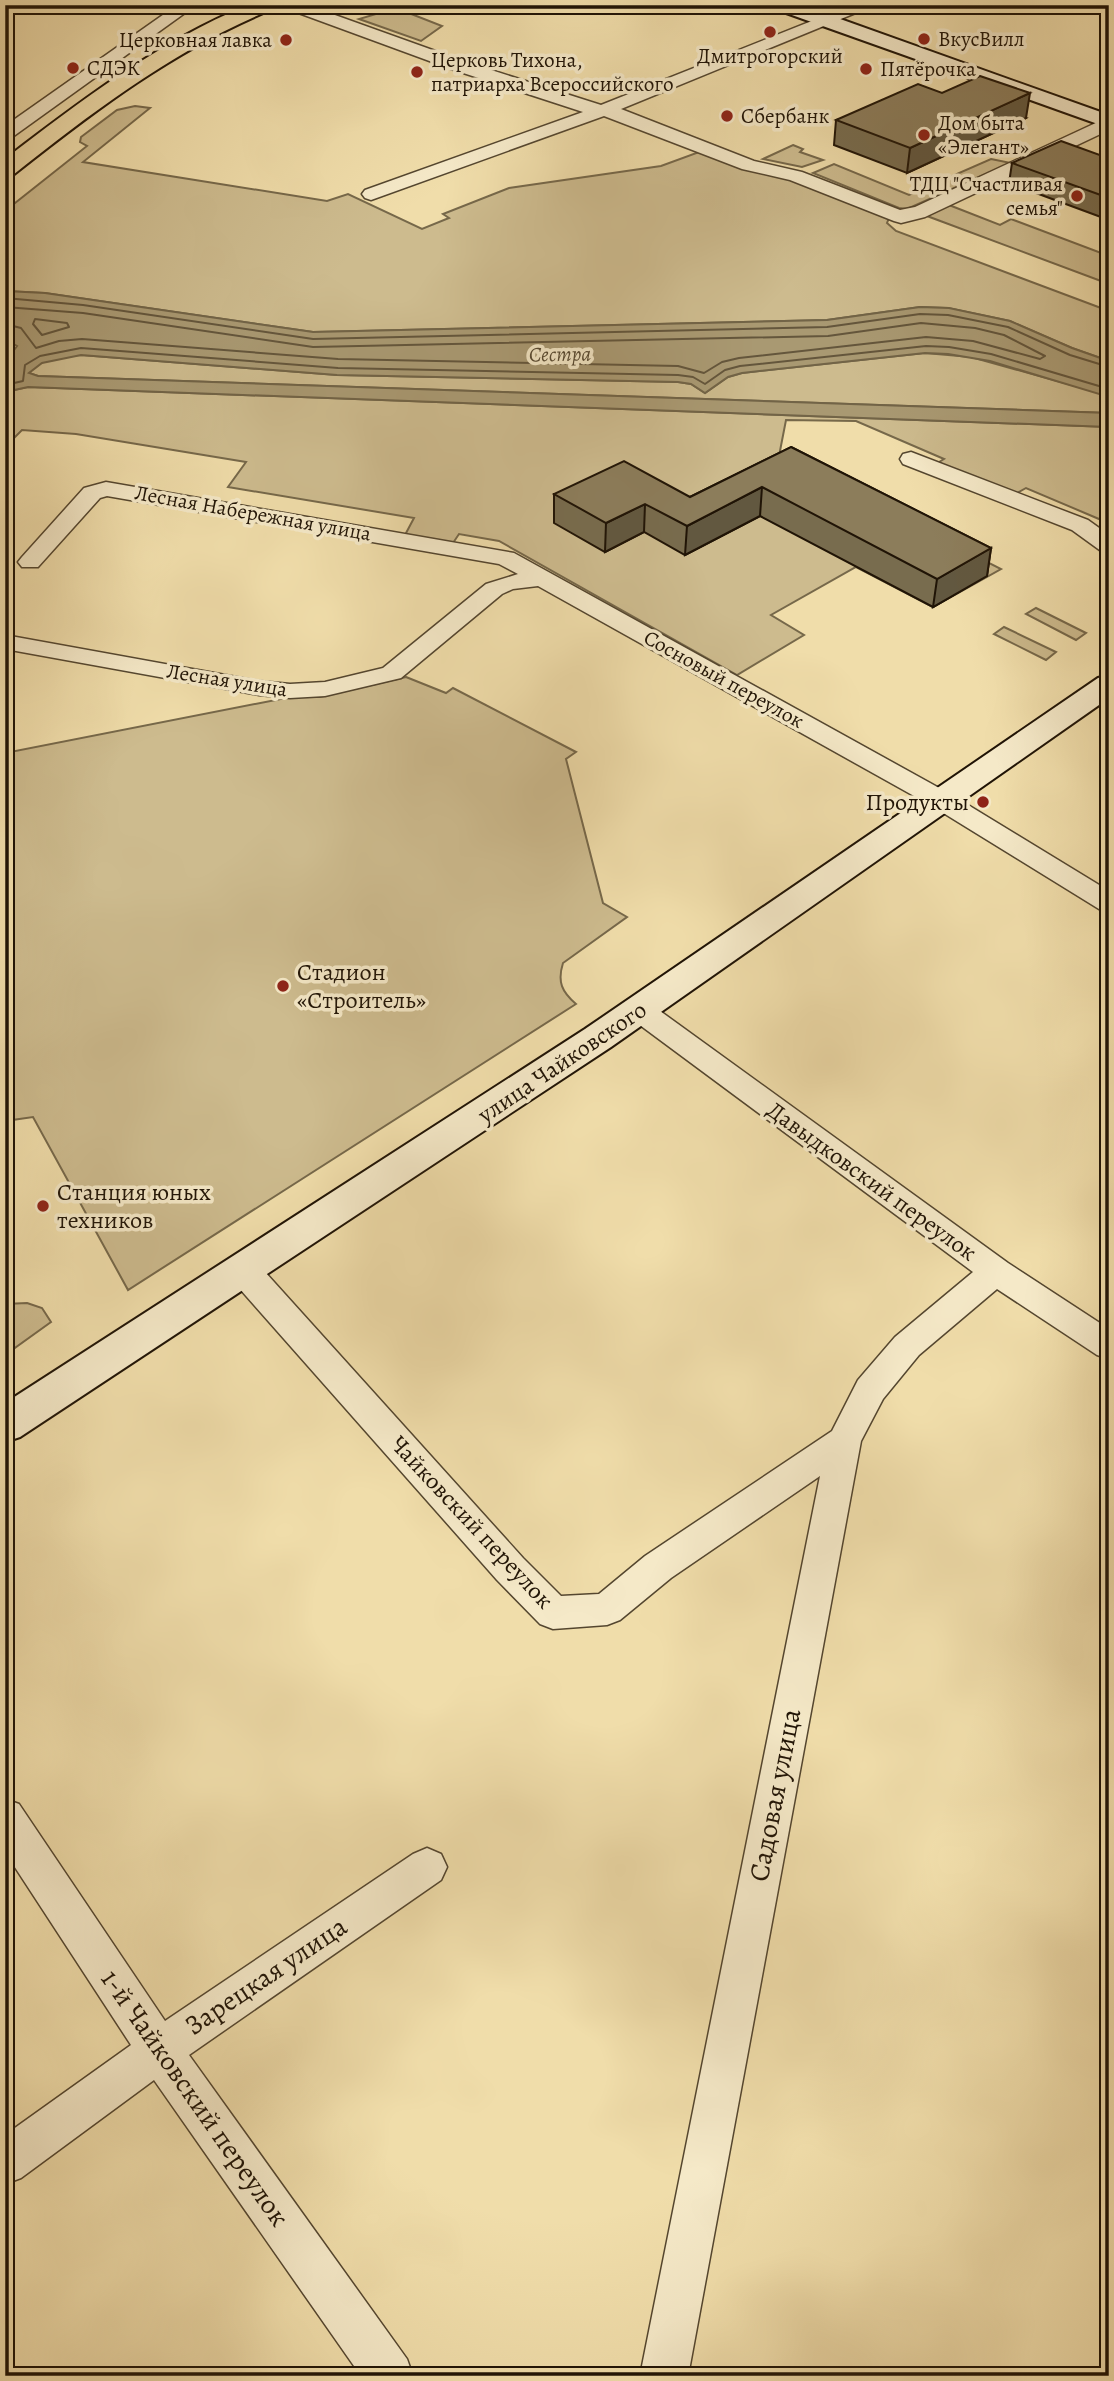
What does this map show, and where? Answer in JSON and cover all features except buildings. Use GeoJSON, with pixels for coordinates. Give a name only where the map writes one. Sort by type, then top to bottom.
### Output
{"type":"FeatureCollection","features":[{"type":"Feature","properties":{"kind":"highway"},"geometry":{"type":"LineString","coordinates":[[5,170],[225,5]]}},
{"type":"Feature","properties":{"kind":"highway"},"geometry":{"type":"LineString","coordinates":[[5,155],[127,64],[179,38],[259,7]]}},
{"type":"Feature","properties":{"kind":"street"},"geometry":{"type":"LineString","coordinates":[[5,134],[188,5]]}},
{"type":"Feature","properties":{"kind":"street"},"geometry":{"type":"LineString","coordinates":[[291,5],[448,62],[587,108],[606,110],[748,165],[796,176],[901,218],[909,213],[918,213],[1108,124]]}},
{"type":"Feature","properties":{"kind":"street"},"geometry":{"type":"LineString","coordinates":[[782,5],[1108,124]]}},
{"type":"Feature","properties":{"kind":"street"},"geometry":{"type":"LineString","coordinates":[[371,194],[606,110],[867,5]]}},
{"type":"Feature","properties":{"kind":"street"},"geometry":{"type":"LineString","coordinates":[[911,459],[1080,525],[1109,546]]}},
{"type":"Feature","properties":{"kind":"street","name":"Лесная Набережная улица"},"geometry":{"type":"LineString","coordinates":[[30,562],[92,494],[106,489],[506,558]]}},
{"type":"Feature","properties":{"kind":"street","name":"Сосновый переулок"},"geometry":{"type":"LineString","coordinates":[[506,558],[941,800],[1109,902]]}},
{"type":"Feature","properties":{"kind":"street","name":"Лесная улица"},"geometry":{"type":"LineString","coordinates":[[5,642],[259,688],[290,691],[325,689],[392,673],[494,589],[508,583],[542,578]]}},
{"type":"Feature","properties":{"kind":"street","name":"улица Чайковского"},"geometry":{"type":"LineString","coordinates":[[5,1425],[639,1010],[1109,684]]}},
{"type":"Feature","properties":{"kind":"street","name":"Давыдковский переулок"},"geometry":{"type":"LineString","coordinates":[[639,1010],[996,1272],[1109,1346]]}},
{"type":"Feature","properties":{"kind":"street","name":"Чайковский переулок"},"geometry":{"type":"LineString","coordinates":[[244,1271],[510,1569],[553,1613],[607,1609],[658,1567],[844,1441]]}},
{"type":"Feature","properties":{"kind":"street","name":"Садовая улица"},"geometry":{"type":"LineString","coordinates":[[664,2376],[844,1441],[870,1390],[907,1346],[996,1272]]}},
{"type":"Feature","properties":{"kind":"street","name":"1-й Чайковский переулок"},"geometry":{"type":"LineString","coordinates":[[5,1817],[159,2049],[390,2376]]}},
{"type":"Feature","properties":{"kind":"street","name":"Зарецкая улица"},"geometry":{"type":"LineString","coordinates":[[5,2162],[159,2049],[427,1867]]}},
{"type":"Feature","properties":{"kind":"shaded area"},"geometry":{"type":"Polygon","coordinates":[[[396,8],[442,26],[421,41],[359,19],[396,8]]]}},
{"type":"Feature","properties":{"kind":"shaded area"},"geometry":{"type":"Polygon","coordinates":[[[135,106],[150,108],[83,162],[327,201],[348,194],[422,229],[449,218],[443,214],[509,188],[661,166],[699,152],[791,179],[889,218],[887,223],[896,231],[1109,311],[1109,361],[1010,321],[948,308],[920,307],[827,320],[313,332],[45,293],[5,291],[5,211],[87,146],[80,142],[81,137],[117,110],[135,106]]]}},
{"type":"Feature","properties":{"kind":"shaded area"},"geometry":{"type":"Polygon","coordinates":[[[793,145],[803,149],[800,152],[823,160],[802,167],[763,159],[793,145]]]}},
{"type":"Feature","properties":{"kind":"shaded area"},"geometry":{"type":"Polygon","coordinates":[[[991,159],[1011,163],[907,209],[813,173],[834,164],[909,195],[991,159]]]}},
{"type":"Feature","properties":{"kind":"shaded area"},"geometry":{"type":"Polygon","coordinates":[[[949,205],[1000,225],[1011,219],[1109,256],[1109,284],[927,216],[949,205]]]}},
{"type":"Feature","properties":{"kind":"shaded area"},"geometry":{"type":"Polygon","coordinates":[[[925,353],[971,357],[1100,393],[1109,397],[1109,413],[38,376],[29,373],[45,361],[81,355],[337,375],[678,382],[691,384],[705,393],[728,377],[742,373],[925,353]]]}},
{"type":"Feature","properties":{"kind":"shaded area"},"geometry":{"type":"Polygon","coordinates":[[[28,387],[1109,427],[1109,517],[1105,515],[1099,519],[1026,488],[1010,497],[931,467],[944,459],[856,421],[786,420],[779,456],[1001,569],[933,607],[856,567],[771,615],[804,635],[737,675],[499,541],[459,534],[453,543],[405,535],[414,518],[228,487],[246,462],[76,434],[22,430],[5,447],[5,392],[28,387]]]}},
{"type":"Feature","properties":{"kind":"shaded area"},"geometry":{"type":"Polygon","coordinates":[[[1036,608],[1086,633],[1076,640],[1026,614],[1036,608]]]}},
{"type":"Feature","properties":{"kind":"shaded area"},"geometry":{"type":"Polygon","coordinates":[[[1004,627],[1056,652],[1046,660],[994,634],[1004,627]]]}},
{"type":"Feature","properties":{"kind":"shaded area","name":"Стадион «Строитель»"},"geometry":{"type":"Polygon","coordinates":[[[406,677],[446,693],[453,688],[576,752],[566,759],[603,903],[627,917],[563,963],[562,986],[576,1004],[128,1290],[33,1117],[5,1121],[5,753],[291,697],[320,697],[406,677]]]}},
{"type":"Feature","properties":{"kind":"shaded area"},"geometry":{"type":"Polygon","coordinates":[[[27,1303],[42,1308],[51,1322],[5,1355],[5,1304],[27,1303]]]}},
{"type":"Feature","properties":{"kind":"water","name":"Сестра"},"geometry":{"type":"Polygon","coordinates":[[[5,291],[45,293],[313,332],[827,320],[920,307],[949,308],[1010,321],[1109,361],[1109,397],[990,361],[925,353],[742,373],[728,377],[705,393],[691,384],[678,382],[337,375],[81,355],[42,363],[29,373],[38,376],[1109,413],[1109,427],[28,387],[5,392],[5,362],[17,346],[5,339],[5,291]]]}},
{"type":"Feature","properties":{"kind":"place","name":"Дмитрогорский"},"geometry":{"type":"Point","coordinates":[770,32]}},
{"type":"Feature","properties":{"kind":"place","name":"ВкусВилл"},"geometry":{"type":"Point","coordinates":[924,39]}},
{"type":"Feature","properties":{"kind":"place","name":"Церковная лавка"},"geometry":{"type":"Point","coordinates":[286,40]}},
{"type":"Feature","properties":{"kind":"place","name":"СДЭК"},"geometry":{"type":"Point","coordinates":[73,68]}},
{"type":"Feature","properties":{"kind":"place","name":"Пятёрочка"},"geometry":{"type":"Point","coordinates":[866,69]}},
{"type":"Feature","properties":{"kind":"place","name":"Церковь Тихона, патриарха Всероссийского"},"geometry":{"type":"Point","coordinates":[417,72]}},
{"type":"Feature","properties":{"kind":"place","name":"Сбербанк"},"geometry":{"type":"Point","coordinates":[727,116]}},
{"type":"Feature","properties":{"kind":"place","name":"Дом быта «Элегант»"},"geometry":{"type":"Point","coordinates":[924,135]}},
{"type":"Feature","properties":{"kind":"place","name":"ТДЦ \"Счастливая семья\""},"geometry":{"type":"Point","coordinates":[1077,196]}},
{"type":"Feature","properties":{"kind":"place","name":"Продукты"},"geometry":{"type":"Point","coordinates":[983,802]}},
{"type":"Feature","properties":{"kind":"place","name":"Стадион «Строитель»"},"geometry":{"type":"Point","coordinates":[283,986]}},
{"type":"Feature","properties":{"kind":"place","name":"Станция юных техников"},"geometry":{"type":"Point","coordinates":[43,1206]}}]}
